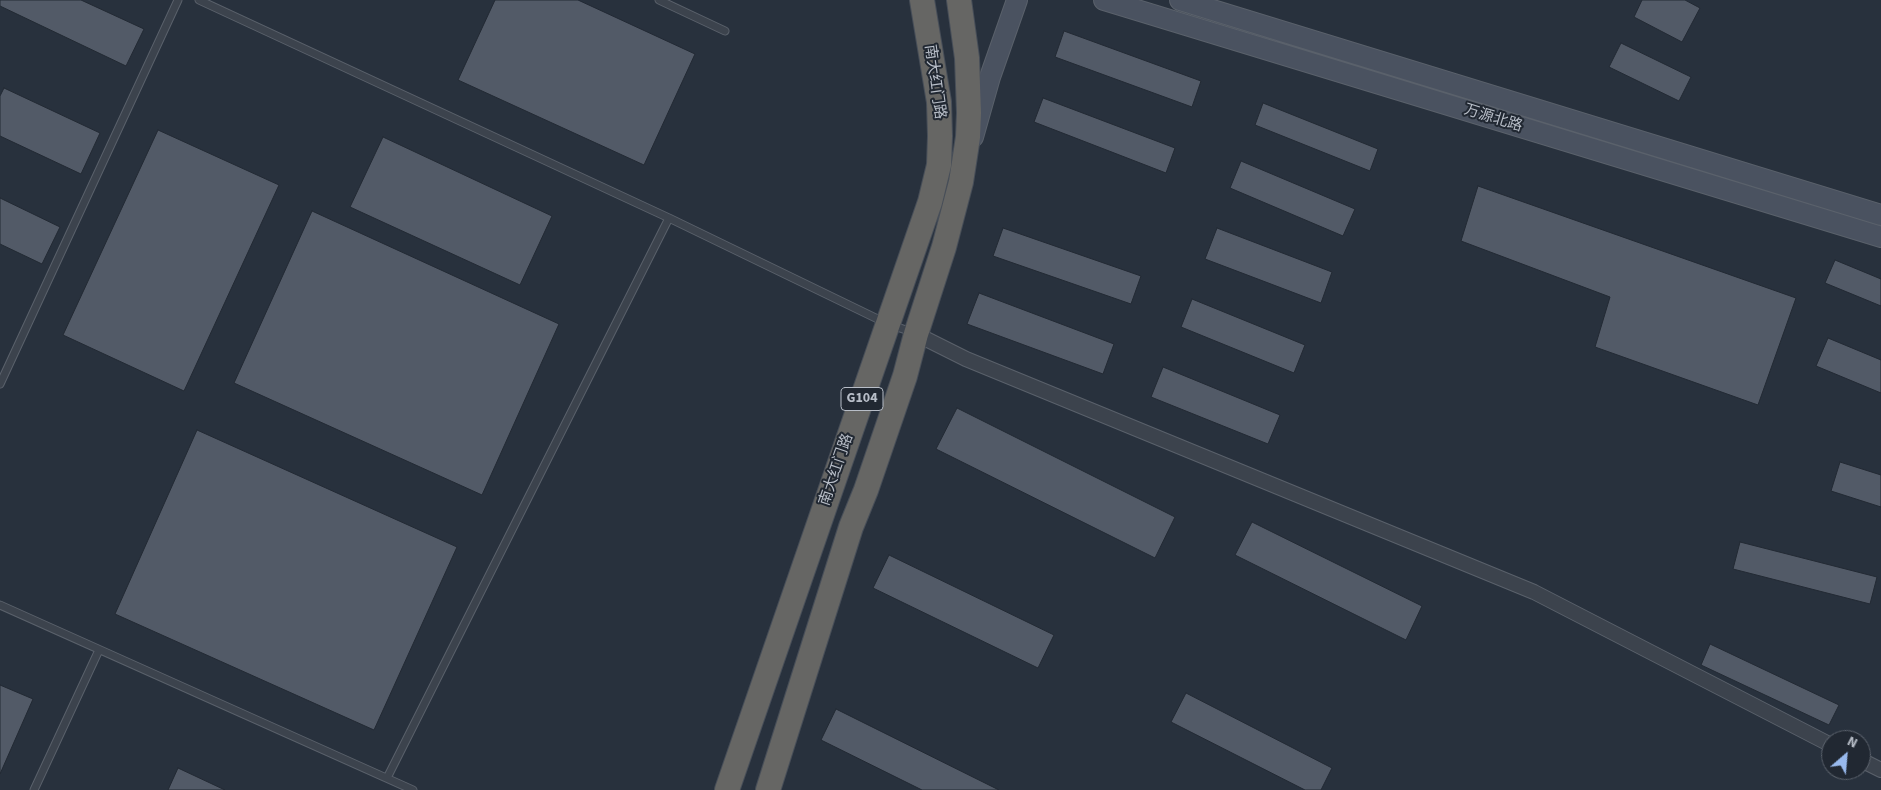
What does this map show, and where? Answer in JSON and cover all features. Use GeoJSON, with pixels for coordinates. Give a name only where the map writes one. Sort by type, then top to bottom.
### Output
{"type":"FeatureCollection","features":[{"type":"Feature","properties":{"kind":"highway","name":"南大红门路"},"geometry":{"type":"LineString","coordinates":[[727,790],[930,202],[939,165],[939,102],[922,0]]}},
{"type":"Feature","properties":{"kind":"highway","name":"南大红门路"},"geometry":{"type":"LineString","coordinates":[[768,790],[851,527],[866,490],[899,393],[944,247],[961,182],[970,113],[967,58],[959,0]]}},
{"type":"Feature","properties":{"kind":"main road"},"geometry":{"type":"LineString","coordinates":[[961,182],[990,77],[1017,0]]}},
{"type":"Feature","properties":{"kind":"main road","name":"万源北路"},"geometry":{"type":"LineString","coordinates":[[1104,0],[1881,238]]}},
{"type":"Feature","properties":{"kind":"main road","name":"万源北路"},"geometry":{"type":"LineString","coordinates":[[1180,0],[1881,215]]}},
{"type":"Feature","properties":{"kind":"street"},"geometry":{"type":"LineString","coordinates":[[916,334],[966,359],[1534,592],[1821,740]]}},
{"type":"Feature","properties":{"kind":"lane"},"geometry":{"type":"LineString","coordinates":[[0,384],[178,0]]}},
{"type":"Feature","properties":{"kind":"lane"},"geometry":{"type":"LineString","coordinates":[[199,0],[669,218],[888,324],[916,334]]}},
{"type":"Feature","properties":{"kind":"lane"},"geometry":{"type":"LineString","coordinates":[[659,0],[724,31]]}},
{"type":"Feature","properties":{"kind":"lane"},"geometry":{"type":"LineString","coordinates":[[386,778],[669,218]]}},
{"type":"Feature","properties":{"kind":"lane"},"geometry":{"type":"LineString","coordinates":[[0,605],[413,790]]}},
{"type":"Feature","properties":{"kind":"lane"},"geometry":{"type":"LineString","coordinates":[[34,790],[99,650]]}},
{"type":"Feature","properties":{"kind":"building"},"geometry":{"type":"Polygon","coordinates":[[[0,0],[81,0],[144,29],[126,66],[0,6],[0,0]]]}},
{"type":"Feature","properties":{"kind":"building"},"geometry":{"type":"Polygon","coordinates":[[[495,0],[578,0],[695,54],[644,165],[458,80],[495,0]]]}},
{"type":"Feature","properties":{"kind":"building"},"geometry":{"type":"Polygon","coordinates":[[[1642,0],[1685,0],[1700,8],[1682,42],[1634,17],[1642,0]]]}},
{"type":"Feature","properties":{"kind":"building"},"geometry":{"type":"Polygon","coordinates":[[[1064,31],[1201,81],[1192,107],[1055,57],[1064,31]]]}},
{"type":"Feature","properties":{"kind":"building"},"geometry":{"type":"Polygon","coordinates":[[[1621,43],[1691,77],[1679,101],[1609,67],[1621,43]]]}},
{"type":"Feature","properties":{"kind":"building"},"geometry":{"type":"Polygon","coordinates":[[[4,88],[100,133],[81,174],[0,136],[0,96],[4,88]]]}},
{"type":"Feature","properties":{"kind":"building"},"geometry":{"type":"Polygon","coordinates":[[[1043,98],[1175,148],[1166,173],[1034,122],[1043,98]]]}},
{"type":"Feature","properties":{"kind":"building"},"geometry":{"type":"Polygon","coordinates":[[[1263,103],[1378,149],[1370,171],[1255,125],[1263,103]]]}},
{"type":"Feature","properties":{"kind":"building"},"geometry":{"type":"Polygon","coordinates":[[[158,130],[279,185],[184,391],[63,335],[158,130]]]}},
{"type":"Feature","properties":{"kind":"building"},"geometry":{"type":"Polygon","coordinates":[[[383,137],[552,216],[520,285],[350,207],[383,137]]]}},
{"type":"Feature","properties":{"kind":"building"},"geometry":{"type":"Polygon","coordinates":[[[1241,161],[1355,209],[1343,236],[1230,188],[1241,161]]]}},
{"type":"Feature","properties":{"kind":"building"},"geometry":{"type":"Polygon","coordinates":[[[1478,186],[1796,298],[1758,405],[1595,347],[1610,297],[1461,241],[1478,186]]]}},
{"type":"Feature","properties":{"kind":"building"},"geometry":{"type":"Polygon","coordinates":[[[0,198],[60,227],[42,264],[0,244],[0,198]]]}},
{"type":"Feature","properties":{"kind":"building"},"geometry":{"type":"Polygon","coordinates":[[[312,211],[559,324],[482,495],[234,383],[312,211]]]}},
{"type":"Feature","properties":{"kind":"building"},"geometry":{"type":"Polygon","coordinates":[[[1003,228],[1141,276],[1131,304],[993,256],[1003,228]]]}},
{"type":"Feature","properties":{"kind":"building"},"geometry":{"type":"Polygon","coordinates":[[[1217,228],[1332,272],[1321,303],[1205,259],[1217,228]]]}},
{"type":"Feature","properties":{"kind":"building"},"geometry":{"type":"Polygon","coordinates":[[[1835,260],[1881,279],[1881,306],[1825,283],[1835,260]]]}},
{"type":"Feature","properties":{"kind":"building"},"geometry":{"type":"Polygon","coordinates":[[[979,293],[1114,344],[1103,374],[967,324],[979,293]]]}},
{"type":"Feature","properties":{"kind":"building"},"geometry":{"type":"Polygon","coordinates":[[[1192,299],[1305,345],[1294,373],[1181,327],[1192,299]]]}},
{"type":"Feature","properties":{"kind":"building"},"geometry":{"type":"Polygon","coordinates":[[[1828,338],[1881,360],[1881,393],[1816,366],[1828,338]]]}},
{"type":"Feature","properties":{"kind":"building"},"geometry":{"type":"Polygon","coordinates":[[[1163,367],[1280,415],[1268,444],[1151,397],[1163,367]]]}},
{"type":"Feature","properties":{"kind":"building"},"geometry":{"type":"Polygon","coordinates":[[[957,408],[1175,517],[1155,558],[936,449],[957,408]]]}},
{"type":"Feature","properties":{"kind":"building"},"geometry":{"type":"Polygon","coordinates":[[[197,430],[457,547],[374,730],[115,614],[197,430]]]}},
{"type":"Feature","properties":{"kind":"building"},"geometry":{"type":"Polygon","coordinates":[[[1840,462],[1881,475],[1881,507],[1831,491],[1840,462]]]}},
{"type":"Feature","properties":{"kind":"building"},"geometry":{"type":"Polygon","coordinates":[[[1252,522],[1422,606],[1406,640],[1235,555],[1252,522]]]}},
{"type":"Feature","properties":{"kind":"building"},"geometry":{"type":"Polygon","coordinates":[[[1740,542],[1877,577],[1870,604],[1733,569],[1740,542]]]}},
{"type":"Feature","properties":{"kind":"building"},"geometry":{"type":"Polygon","coordinates":[[[889,555],[1054,635],[1038,668],[873,588],[889,555]]]}},
{"type":"Feature","properties":{"kind":"building"},"geometry":{"type":"Polygon","coordinates":[[[1710,644],[1839,705],[1829,725],[1701,665],[1710,644]]]}},
{"type":"Feature","properties":{"kind":"building"},"geometry":{"type":"Polygon","coordinates":[[[0,685],[33,699],[0,774],[0,685]]]}},
{"type":"Feature","properties":{"kind":"building"},"geometry":{"type":"Polygon","coordinates":[[[1186,693],[1332,768],[1321,790],[1305,790],[1171,722],[1186,693]]]}},
{"type":"Feature","properties":{"kind":"building"},"geometry":{"type":"Polygon","coordinates":[[[836,709],[999,790],[922,790],[821,740],[836,709]]]}},
{"type":"Feature","properties":{"kind":"building"},"geometry":{"type":"Polygon","coordinates":[[[178,768],[225,790],[168,790],[178,768]]]}}]}
